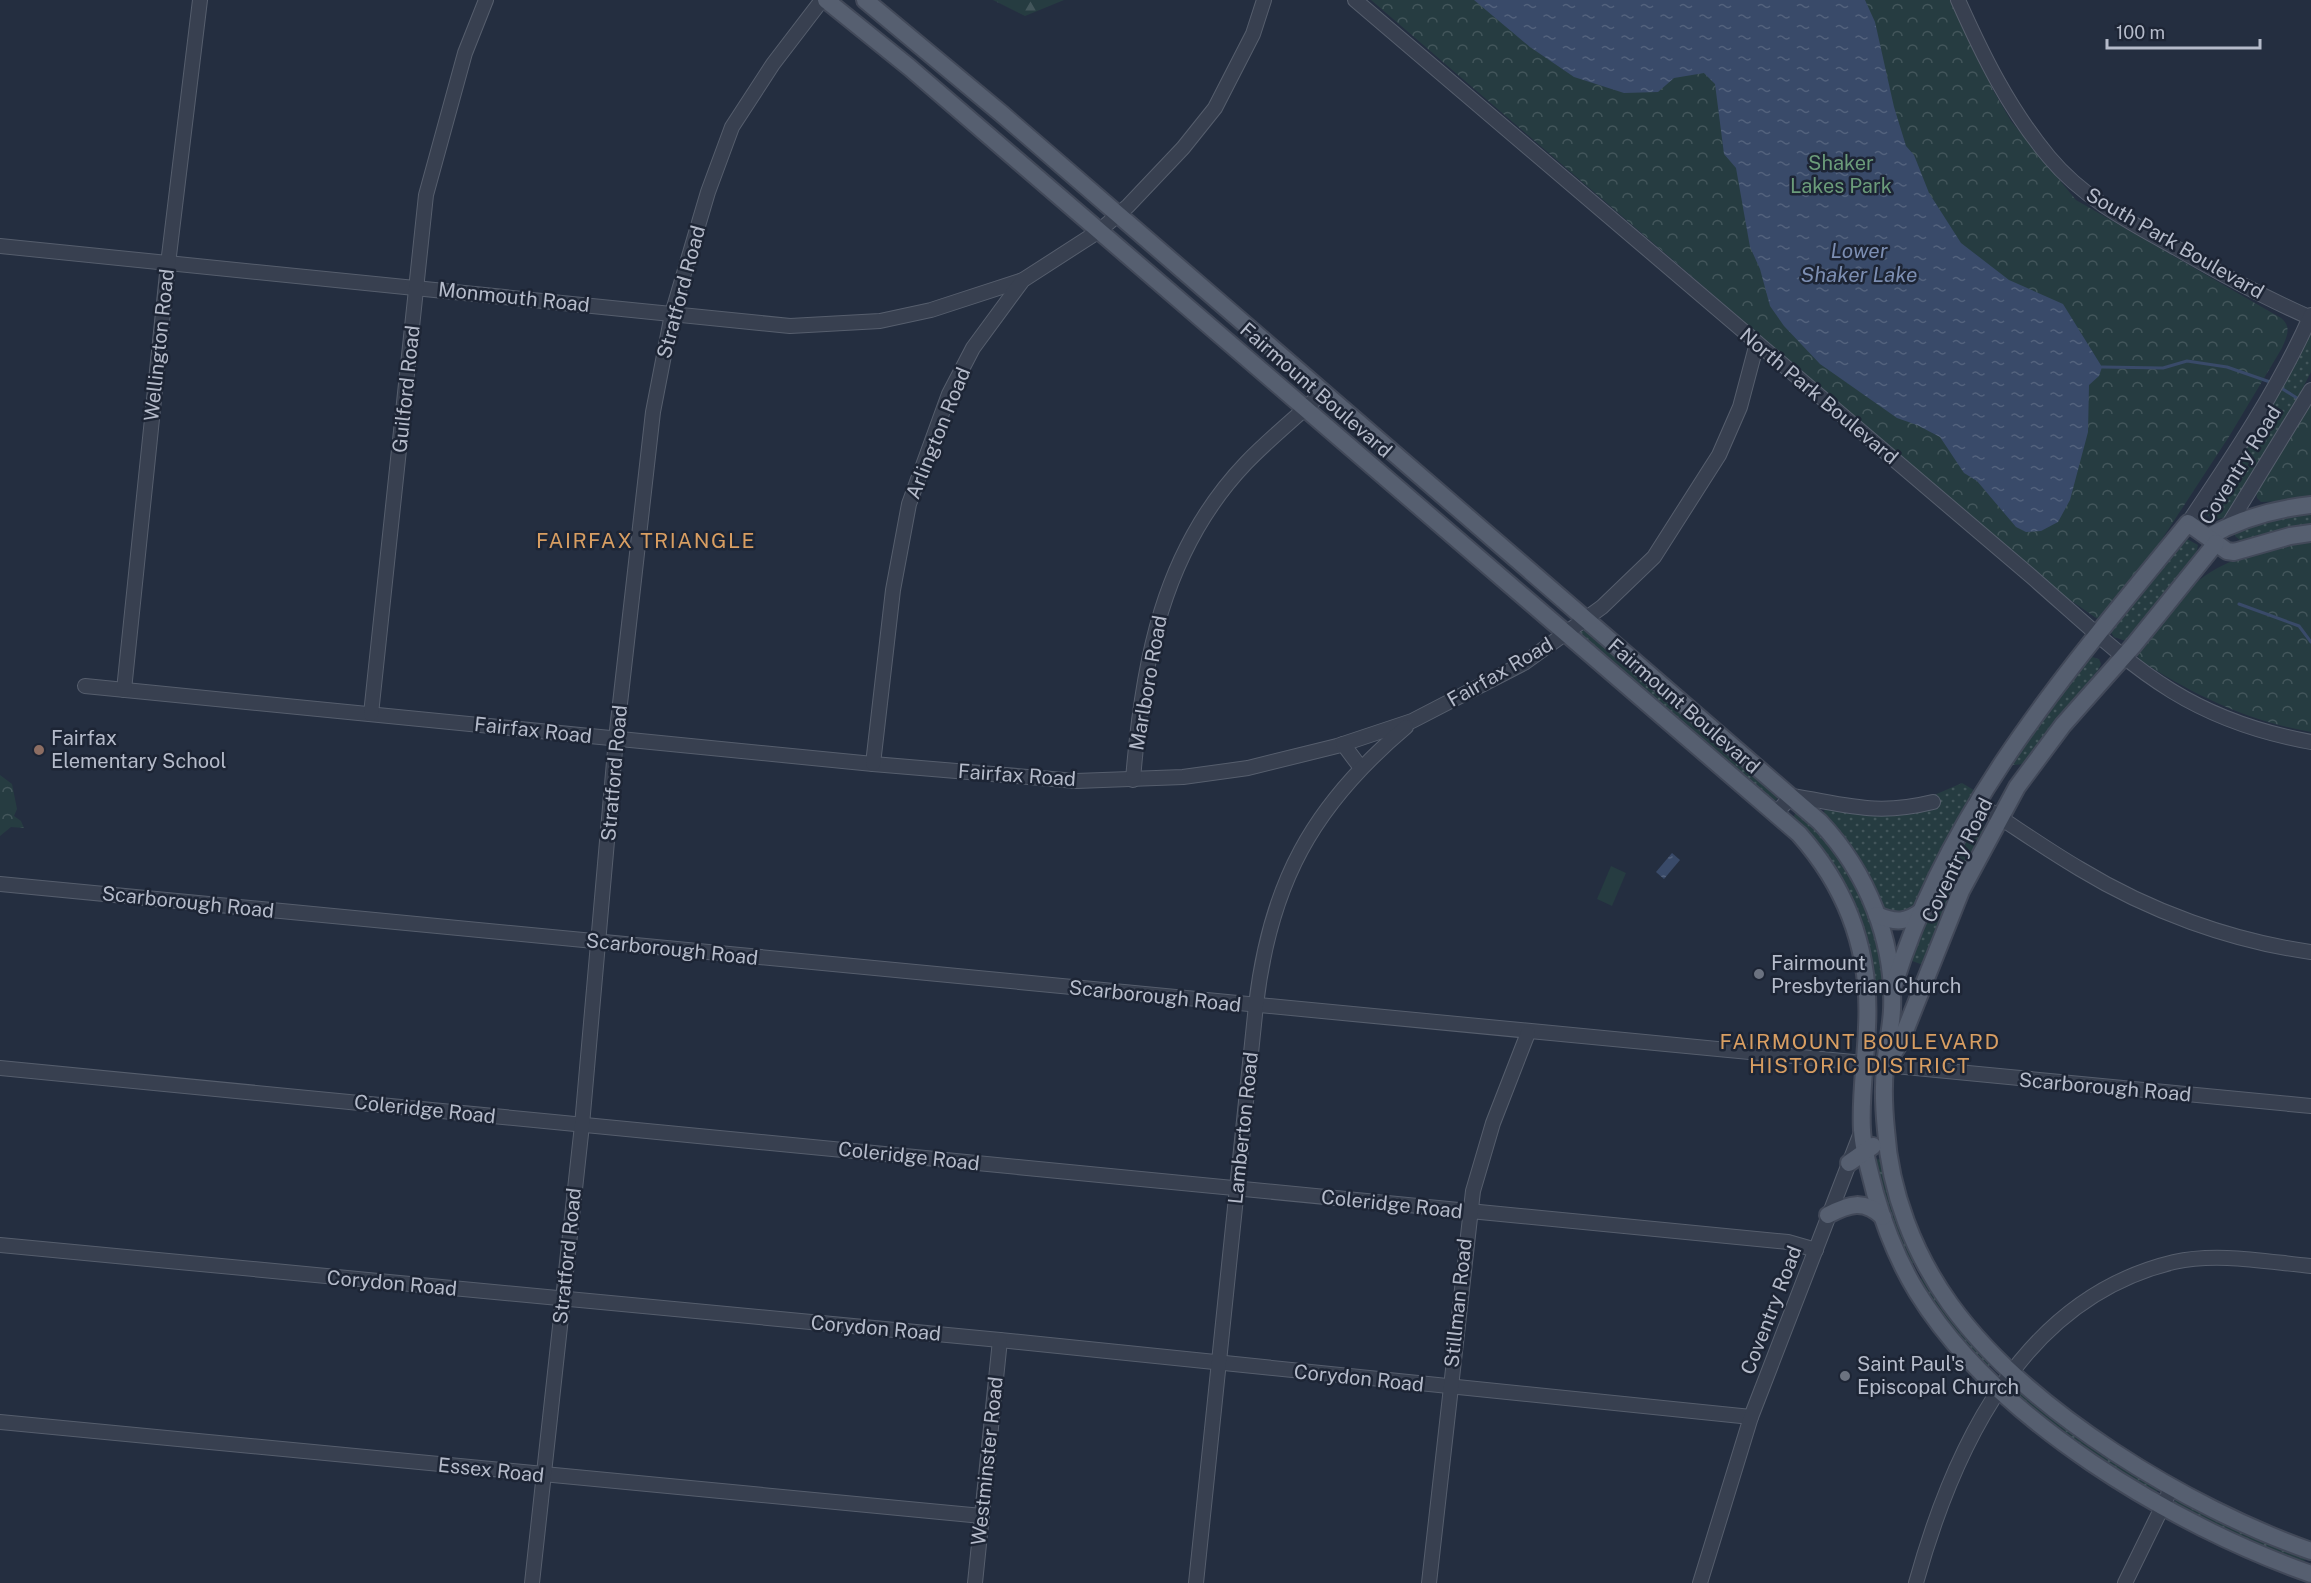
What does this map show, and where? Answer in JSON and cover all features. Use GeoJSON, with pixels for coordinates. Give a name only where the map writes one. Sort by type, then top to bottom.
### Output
{"type":"FeatureCollection","features":[{"type":"Feature","properties":{"kind":"main road","name":"Fairmount Boulevard"},"geometry":{"type":"LineString","coordinates":[[826,0],[909,67],[1798,834],[1822,863],[1838,888],[1855,926],[1868,985],[1862,1130],[1864,1151],[1882,1217],[1907,1274],[1952,1341],[2001,1389],[2073,1449],[2162,1506],[2246,1549],[2311,1574]]}},
{"type":"Feature","properties":{"kind":"main road","name":"Fairmount Boulevard"},"geometry":{"type":"LineString","coordinates":[[865,0],[1792,796],[1837,841],[1859,876],[1877,915],[1886,952],[1892,992],[1885,1067],[1888,1148],[1901,1207],[1926,1265],[1967,1326],[2013,1371],[2089,1434],[2172,1487],[2243,1524],[2311,1551]]}},
{"type":"Feature","properties":{"kind":"main road"},"geometry":{"type":"LineString","coordinates":[[2212,540],[2229,525],[2265,512],[2311,505]]}},
{"type":"Feature","properties":{"kind":"main road","name":"Coventry Road"},"geometry":{"type":"LineString","coordinates":[[1865,1065],[1877,1039],[1923,910],[1976,802],[2012,746],[2096,636],[2188,523]]}},
{"type":"Feature","properties":{"kind":"main road"},"geometry":{"type":"LineString","coordinates":[[2188,523],[2227,551],[2234,552],[2290,536],[2311,533]]}},
{"type":"Feature","properties":{"kind":"main road","name":"Coventry Road"},"geometry":{"type":"LineString","coordinates":[[1862,1130],[1885,1067],[1901,1041],[1961,891],[2017,787],[2063,725],[2122,658],[2212,540]]}},
{"type":"Feature","properties":{"kind":"main road"},"geometry":{"type":"LineString","coordinates":[[1877,915],[1889,920],[1903,921],[1923,910]]}},
{"type":"Feature","properties":{"kind":"main road"},"geometry":{"type":"LineString","coordinates":[[1849,1163],[1877,1144],[1888,1148]]}},
{"type":"Feature","properties":{"kind":"main road"},"geometry":{"type":"LineString","coordinates":[[1828,1215],[1847,1206],[1859,1204],[1870,1208],[1882,1217]]}},
{"type":"Feature","properties":{"kind":"main road"},"geometry":{"type":"LineString","coordinates":[[1907,1274],[1926,1265]]}},
{"type":"Feature","properties":{"kind":"street","name":"Wellington Road"},"geometry":{"type":"LineString","coordinates":[[124,690],[168,264],[200,0]]}},
{"type":"Feature","properties":{"kind":"street","name":"Guilford Road"},"geometry":{"type":"LineString","coordinates":[[371,714],[426,195],[462,65],[486,0]]}},
{"type":"Feature","properties":{"kind":"street","name":"Stratford Road"},"geometry":{"type":"LineString","coordinates":[[532,1583],[582,1125],[616,739],[652,412],[672,314],[708,192],[732,127],[773,64],[822,0]]}},
{"type":"Feature","properties":{"kind":"street","name":"Arlington Road"},"geometry":{"type":"LineString","coordinates":[[873,764],[893,590],[909,504],[949,394],[973,348],[1023,280],[1099,231],[1118,215],[1183,148],[1215,108],[1253,34],[1264,0]]}},
{"type":"Feature","properties":{"kind":"street","name":"North Park Boulevard"},"geometry":{"type":"LineString","coordinates":[[1356,0],[2032,577],[2122,658],[2173,693],[2226,720],[2268,733],[2311,742]]}},
{"type":"Feature","properties":{"kind":"street","name":"South Park Boulevard"},"geometry":{"type":"LineString","coordinates":[[1958,0],[1992,75],[2010,104],[2049,157],[2075,184],[2098,203],[2189,255],[2311,317]]}},
{"type":"Feature","properties":{"kind":"street","name":"Monmouth Road"},"geometry":{"type":"LineString","coordinates":[[0,246],[790,326],[880,321],[931,309],[1023,280]]}},
{"type":"Feature","properties":{"kind":"street","name":"Coventry Road"},"geometry":{"type":"LineString","coordinates":[[2188,523],[2264,402],[2311,317]]}},
{"type":"Feature","properties":{"kind":"street","name":"Fairfax Road"},"geometry":{"type":"LineString","coordinates":[[85,686],[873,764],[1076,781],[1133,780],[1248,768],[1343,744],[1412,721],[1524,663],[1602,607],[1654,557],[1719,455],[1740,407],[1757,343]]}},
{"type":"Feature","properties":{"kind":"street","name":"Coventry Road"},"geometry":{"type":"LineString","coordinates":[[2229,525],[2311,390]]}},
{"type":"Feature","properties":{"kind":"street","name":"Marlboro Road"},"geometry":{"type":"LineString","coordinates":[[1133,780],[1138,717],[1152,638],[1170,578],[1204,516],[1245,464],[1323,392]]}},
{"type":"Feature","properties":{"kind":"street","name":"Lamberton Road"},"geometry":{"type":"LineString","coordinates":[[1196,1583],[1256,1005],[1268,931],[1289,870],[1311,830],[1361,768],[1412,721]]}},
{"type":"Feature","properties":{"kind":"street"},"geometry":{"type":"LineString","coordinates":[[1343,744],[1361,768]]}},
{"type":"Feature","properties":{"kind":"street"},"geometry":{"type":"LineString","coordinates":[[1776,813],[1792,796],[1876,810],[1900,809],[1933,802]]}},
{"type":"Feature","properties":{"kind":"street"},"geometry":{"type":"LineString","coordinates":[[1976,802],[2080,870],[2157,907],[2195,923],[2255,941],[2311,952]]}},
{"type":"Feature","properties":{"kind":"street","name":"Scarborough Road"},"geometry":{"type":"LineString","coordinates":[[0,884],[1528,1033],[2311,1106]]}},
{"type":"Feature","properties":{"kind":"street","name":"Stillman Road"},"geometry":{"type":"LineString","coordinates":[[1429,1583],[1469,1212],[1493,1123],[1528,1033]]}},
{"type":"Feature","properties":{"kind":"street","name":"Coleridge Road"},"geometry":{"type":"LineString","coordinates":[[0,1068],[1788,1242],[1816,1250]]}},
{"type":"Feature","properties":{"kind":"street","name":"Coventry Road"},"geometry":{"type":"LineString","coordinates":[[1700,1583],[1752,1417],[1862,1130]]}},
{"type":"Feature","properties":{"kind":"street","name":"Corydon Road"},"geometry":{"type":"LineString","coordinates":[[0,1245],[1000,1340],[1752,1417]]}},
{"type":"Feature","properties":{"kind":"street"},"geometry":{"type":"LineString","coordinates":[[1916,1583],[1930,1532],[1946,1489],[1972,1436],[2013,1371],[2043,1333],[2062,1317],[2084,1300],[2123,1279],[2175,1262],[2205,1259],[2311,1266]]}},
{"type":"Feature","properties":{"kind":"street","name":"Westminster Road"},"geometry":{"type":"LineString","coordinates":[[975,1583],[1000,1340]]}},
{"type":"Feature","properties":{"kind":"street","name":"Essex Road"},"geometry":{"type":"LineString","coordinates":[[0,1422],[982,1516]]}},
{"type":"Feature","properties":{"kind":"street"},"geometry":{"type":"LineString","coordinates":[[2125,1583],[2172,1487]]}},
{"type":"Feature","properties":{"kind":"green space"},"geometry":{"type":"Polygon","coordinates":[[[993,0],[1064,0],[1025,16],[993,0]]]}},
{"type":"Feature","properties":{"kind":"green space","name":"Shaker Lakes Park"},"geometry":{"type":"Polygon","coordinates":[[[1371,0],[1951,0],[1993,90],[2011,121],[2076,200],[2281,318],[2288,332],[2286,340],[2230,435],[2149,559],[2100,619],[2096,618],[2056,590],[1371,0]]]}},
{"type":"Feature","properties":{"kind":"green space"},"geometry":{"type":"Polygon","coordinates":[[[2311,331],[2311,372],[2293,407],[2226,517],[2218,519],[2208,516],[2205,509],[2311,331]]]}},
{"type":"Feature","properties":{"kind":"green space"},"geometry":{"type":"Polygon","coordinates":[[[2311,398],[2311,500],[2261,502],[2257,498],[2256,490],[2311,398]]]}},
{"type":"Feature","properties":{"kind":"green space"},"geometry":{"type":"Polygon","coordinates":[[[2311,510],[2311,528],[2242,542],[2235,536],[2235,532],[2240,527],[2311,510]]]}},
{"type":"Feature","properties":{"kind":"green space"},"geometry":{"type":"Polygon","coordinates":[[[2187,539],[2198,545],[2195,558],[2126,641],[2114,637],[2110,631],[2179,542],[2187,539]]]}},
{"type":"Feature","properties":{"kind":"green space"},"geometry":{"type":"Polygon","coordinates":[[[2311,539],[2311,732],[2243,714],[2180,684],[2140,660],[2136,652],[2175,604],[2202,578],[2246,555],[2311,539]]]}},
{"type":"Feature","properties":{"kind":"green space"},"geometry":{"type":"Polygon","coordinates":[[[1582,626],[1778,796],[1776,800],[1768,799],[1579,635],[1578,629],[1582,626]]]}},
{"type":"Feature","properties":{"kind":"green space"},"geometry":{"type":"Polygon","coordinates":[[[2092,657],[2099,659],[2101,664],[2098,670],[2024,764],[2013,765],[2012,761],[2086,661],[2092,657]]]}},
{"type":"Feature","properties":{"kind":"green space"},"geometry":{"type":"Polygon","coordinates":[[[0,775],[12,784],[17,809],[14,816],[21,821],[24,828],[11,827],[0,836],[0,775]]]}},
{"type":"Feature","properties":{"kind":"green space"},"geometry":{"type":"Polygon","coordinates":[[[1962,783],[1977,792],[1915,909],[1896,914],[1884,909],[1828,820],[1824,813],[1825,808],[1853,812],[1932,796],[1962,783]]]}},
{"type":"Feature","properties":{"kind":"green space"},"geometry":{"type":"Polygon","coordinates":[[[1797,810],[1803,811],[1830,846],[1860,895],[1868,913],[1881,960],[1885,981],[1883,996],[1874,995],[1868,954],[1793,818],[1797,810]]]}},
{"type":"Feature","properties":{"kind":"green space"},"geometry":{"type":"Polygon","coordinates":[[[1975,821],[1983,822],[1985,831],[1923,965],[1907,959],[1923,919],[1975,821]]]}},
{"type":"Feature","properties":{"kind":"green space"},"geometry":{"type":"Polygon","coordinates":[[[1611,866],[1626,873],[1612,906],[1597,899],[1611,866]]]}},
{"type":"Feature","properties":{"kind":"green space"},"geometry":{"type":"Polygon","coordinates":[[[1885,1158],[1915,1257],[1913,1263],[1910,1263],[1890,1224],[1874,1160],[1885,1158]]]}},
{"type":"Feature","properties":{"kind":"green space"},"geometry":{"type":"Polygon","coordinates":[[[1925,1278],[1994,1361],[1986,1369],[1971,1354],[1919,1281],[1925,1278]]]}},
{"type":"Feature","properties":{"kind":"green space"},"geometry":{"type":"Polygon","coordinates":[[[2016,1386],[2158,1489],[2156,1495],[2072,1442],[2013,1391],[2016,1386]]]}},
{"type":"Feature","properties":{"kind":"green space"},"geometry":{"type":"Polygon","coordinates":[[[2177,1498],[2306,1558],[2302,1565],[2250,1545],[2173,1504],[2177,1498]]]}},
{"type":"Feature","properties":{"kind":"water","name":"Lower Shaker Lake"},"geometry":{"type":"Polygon","coordinates":[[[1474,0],[1865,0],[1875,22],[1894,107],[1906,146],[1914,155],[1929,193],[1961,243],[2009,280],[2063,304],[2102,367],[2099,376],[2089,385],[2088,432],[2070,500],[2058,522],[2041,531],[2026,532],[2016,527],[1977,481],[1964,473],[1940,437],[1897,418],[1820,364],[1784,326],[1770,306],[1760,269],[1750,247],[1736,168],[1724,154],[1715,84],[1704,73],[1674,78],[1658,92],[1624,93],[1574,77],[1530,47],[1474,0]]]}},
{"type":"Feature","properties":{"kind":"water"},"geometry":{"type":"Polygon","coordinates":[[[1672,853],[1680,860],[1664,879],[1656,872],[1672,853]]]}},
{"type":"Feature","properties":{"kind":"waterway"},"geometry":{"type":"LineString","coordinates":[[2102,367],[2163,368],[2187,361],[2227,367],[2273,383]]}},
{"type":"Feature","properties":{"kind":"waterway"},"geometry":{"type":"LineString","coordinates":[[2278,386],[2300,400]]}},
{"type":"Feature","properties":{"kind":"waterway"},"geometry":{"type":"LineString","coordinates":[[2239,604],[2299,626],[2311,642]]}},
{"type":"Feature","properties":{"kind":"place","name":"Fairfax Elementary School"},"geometry":{"type":"Point","coordinates":[39,750]}},
{"type":"Feature","properties":{"kind":"place","name":"Fairmount Presbyterian Church"},"geometry":{"type":"Point","coordinates":[1759,974]}},
{"type":"Feature","properties":{"kind":"place","name":"Saint Paul's Episcopal Church"},"geometry":{"type":"Point","coordinates":[1845,1376]}},
{"type":"Feature","properties":{"kind":"district","name":"FAIRFAX TRIANGLE"},"geometry":{"type":"Point","coordinates":[646,541]}},
{"type":"Feature","properties":{"kind":"district","name":"FAIRMOUNT BOULEVARD HISTORIC DISTRICT"},"geometry":{"type":"Point","coordinates":[1860,1054]}}]}
